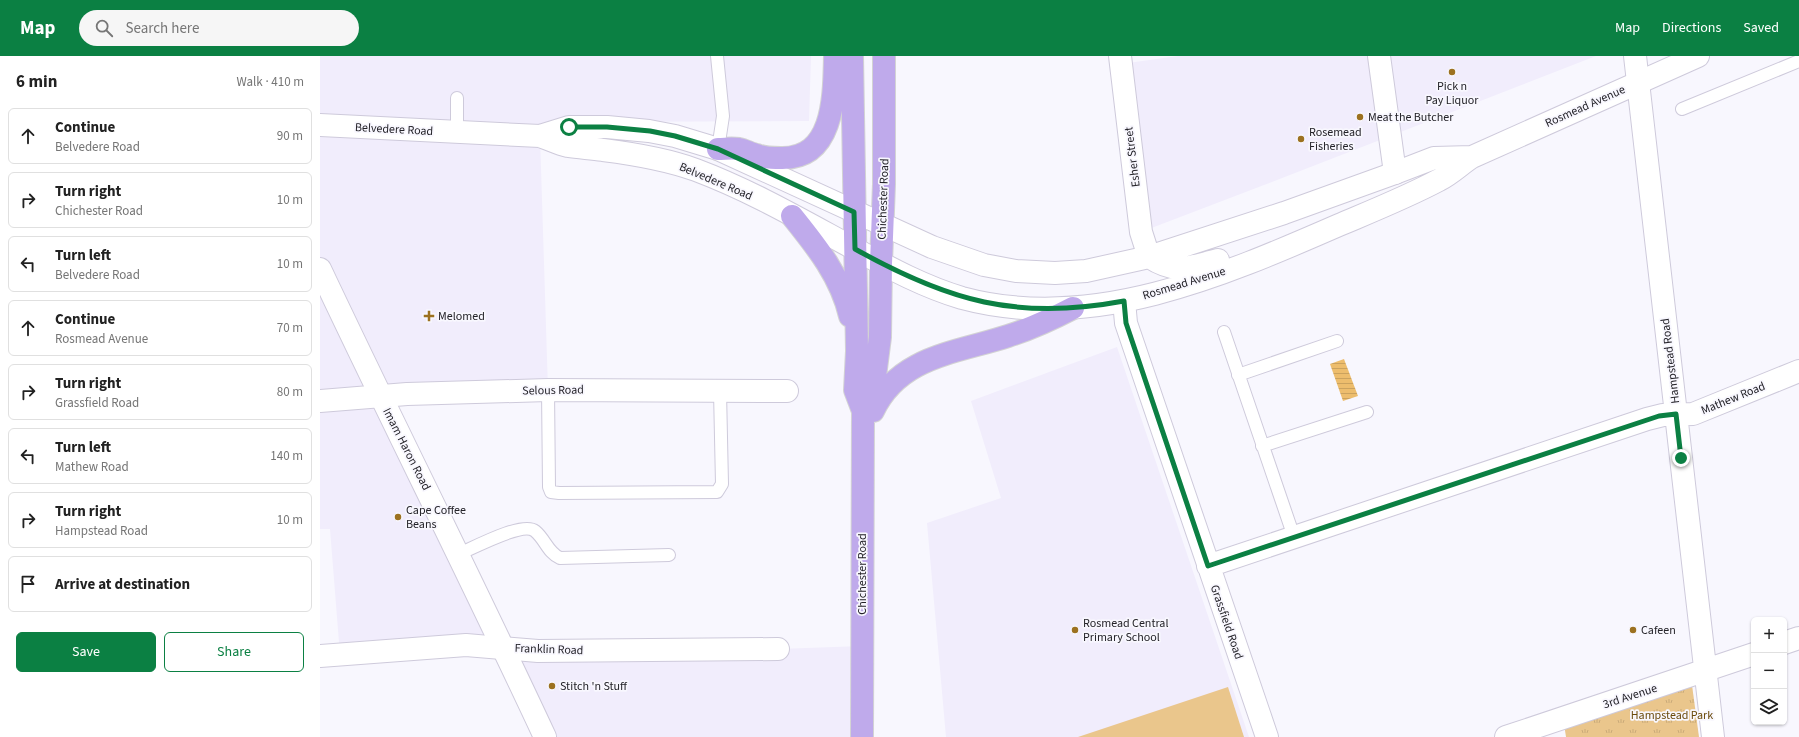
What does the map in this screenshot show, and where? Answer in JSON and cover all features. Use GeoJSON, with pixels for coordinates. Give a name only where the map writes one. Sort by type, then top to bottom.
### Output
{"type":"FeatureCollection","features":[{"type":"Feature","properties":{"kind":"main road"},"geometry":{"type":"LineString","coordinates":[[718,149],[740,149],[759,156],[781,158],[797,157],[808,151],[822,138],[829,121],[834,56]]}},
{"type":"Feature","properties":{"kind":"main road","name":"Chichester Road"},"geometry":{"type":"LineString","coordinates":[[852,56],[857,351],[855,390],[863,411],[862,737]]}},
{"type":"Feature","properties":{"kind":"main road","name":"Chichester Road"},"geometry":{"type":"LineString","coordinates":[[863,411],[873,392],[876,378],[880,330],[880,263],[883,226],[885,146],[884,56]]}},
{"type":"Feature","properties":{"kind":"main road"},"geometry":{"type":"LineString","coordinates":[[792,216],[833,272],[848,308],[857,351]]}},
{"type":"Feature","properties":{"kind":"main road"},"geometry":{"type":"LineString","coordinates":[[863,433],[877,403],[891,384],[909,369],[930,359],[1008,336],[1050,320],[1073,308]]}},
{"type":"Feature","properties":{"kind":"street","name":"Esher Street"},"geometry":{"type":"LineString","coordinates":[[1120,56],[1141,232],[1149,257]]}},
{"type":"Feature","properties":{"kind":"street"},"geometry":{"type":"LineString","coordinates":[[1379,56],[1395,174]]}},
{"type":"Feature","properties":{"kind":"street","name":"Hampstead Road"},"geometry":{"type":"LineString","coordinates":[[1635,56],[1704,671],[1713,737]]}},
{"type":"Feature","properties":{"kind":"street","name":"Rosmead Avenue"},"geometry":{"type":"LineString","coordinates":[[880,263],[925,284],[962,298],[987,303],[1023,308],[1073,308],[1124,301],[1186,284],[1274,253],[1441,179],[1472,157],[1698,56]]}},
{"type":"Feature","properties":{"kind":"street","name":"Belvedere Road"},"geometry":{"type":"LineString","coordinates":[[320,125],[540,136],[566,146],[634,154],[663,160],[694,169],[733,185],[880,263]]}},
{"type":"Feature","properties":{"kind":"street","name":"Belvedere Road"},"geometry":{"type":"LineString","coordinates":[[540,136],[569,127],[607,127],[650,131],[675,136],[718,149],[883,226]]}},
{"type":"Feature","properties":{"kind":"street","name":"Rosmead Avenue"},"geometry":{"type":"LineString","coordinates":[[883,226],[939,250],[984,265],[1016,271],[1055,273],[1086,271],[1149,257],[1284,213],[1395,174],[1434,158],[1472,157]]}},
{"type":"Feature","properties":{"kind":"street"},"geometry":{"type":"LineString","coordinates":[[1149,257],[1167,267],[1181,269],[1242,255],[1274,253]]}},
{"type":"Feature","properties":{"kind":"street","name":"Imam Haron Road"},"geometry":{"type":"LineString","coordinates":[[320,269],[380,396],[504,647],[545,737]]}},
{"type":"Feature","properties":{"kind":"street","name":"Grassfield Road"},"geometry":{"type":"LineString","coordinates":[[1124,301],[1126,323],[1266,737]]}},
{"type":"Feature","properties":{"kind":"street","name":"Mathew Road"},"geometry":{"type":"LineString","coordinates":[[1208,566],[1647,419],[1663,415],[1693,414],[1799,371]]}},
{"type":"Feature","properties":{"kind":"street","name":"Selous Road"},"geometry":{"type":"LineString","coordinates":[[320,401],[380,396],[548,390],[787,391]]}},
{"type":"Feature","properties":{"kind":"street"},"geometry":{"type":"LineString","coordinates":[[1787,642],[1799,638]]}},
{"type":"Feature","properties":{"kind":"street","name":"Franklin Road"},"geometry":{"type":"LineString","coordinates":[[320,656],[466,645],[538,651],[778,649]]}},
{"type":"Feature","properties":{"kind":"street","name":"3rd Avenue"},"geometry":{"type":"LineString","coordinates":[[1506,737],[1751,655]]}},
{"type":"Feature","properties":{"kind":"lane"},"geometry":{"type":"LineString","coordinates":[[717,56],[723,116],[718,149]]}},
{"type":"Feature","properties":{"kind":"lane"},"geometry":{"type":"LineString","coordinates":[[1682,109],[1799,61]]}},
{"type":"Feature","properties":{"kind":"lane"},"geometry":{"type":"LineString","coordinates":[[456,98],[457,132]]}},
{"type":"Feature","properties":{"kind":"lane"},"geometry":{"type":"LineString","coordinates":[[1224,332],[1294,537]]}},
{"type":"Feature","properties":{"kind":"lane"},"geometry":{"type":"LineString","coordinates":[[1238,375],[1337,341]]}},
{"type":"Feature","properties":{"kind":"lane"},"geometry":{"type":"LineString","coordinates":[[548,390],[549,487],[552,492],[559,493],[717,492],[722,484],[720,391]]}},
{"type":"Feature","properties":{"kind":"lane"},"geometry":{"type":"LineString","coordinates":[[1262,446],[1367,412]]}},
{"type":"Feature","properties":{"kind":"lane"},"geometry":{"type":"LineString","coordinates":[[459,554],[515,530],[526,528],[532,529],[539,535],[554,555],[560,558],[669,555]]}},
{"type":"Feature","properties":{"kind":"shaded area"},"geometry":{"type":"Polygon","coordinates":[[[320,56],[811,56],[809,121],[568,122],[540,136],[548,390],[381,396],[504,647],[778,649],[862,646],[862,737],[545,737],[503,647],[340,655],[330,529],[320,529],[320,56]]]}},
{"type":"Feature","properties":{"kind":"shaded area"},"geometry":{"type":"Polygon","coordinates":[[[1178,56],[1596,56],[1141,232],[1121,64],[1178,56]]]}},
{"type":"Feature","properties":{"kind":"shaded area","name":"Rosmead Central Primary School"},"geometry":{"type":"Polygon","coordinates":[[[1117,347],[1249,737],[946,737],[927,523],[1001,498],[971,401],[1117,347]]]}},
{"type":"Feature","properties":{"kind":"shaded area"},"geometry":{"type":"Polygon","coordinates":[[[1344,359],[1358,396],[1343,401],[1330,364],[1344,359]]]}},
{"type":"Feature","properties":{"kind":"green space","name":"Hampstead Park"},"geometry":{"type":"Polygon","coordinates":[[[1692,685],[1699,737],[1566,737],[1564,724],[1692,685]]]}},
{"type":"Feature","properties":{"kind":"green space"},"geometry":{"type":"Polygon","coordinates":[[[1228,687],[1244,737],[1078,737],[1228,687]]]}},
{"type":"Feature","properties":{"kind":"place","name":"Pick n Pay Liquor"},"geometry":{"type":"Point","coordinates":[1452,72]}},
{"type":"Feature","properties":{"kind":"place","name":"Meat the Butcher"},"geometry":{"type":"Point","coordinates":[1360,117]}},
{"type":"Feature","properties":{"kind":"place","name":"Rosemead Fisheries"},"geometry":{"type":"Point","coordinates":[1301,139]}},
{"type":"Feature","properties":{"kind":"place","name":"Melomed"},"geometry":{"type":"Point","coordinates":[429,316]}},
{"type":"Feature","properties":{"kind":"place","name":"Cape Coffee Beans"},"geometry":{"type":"Point","coordinates":[398,517]}},
{"type":"Feature","properties":{"kind":"place","name":"Rosmead Central Primary School"},"geometry":{"type":"Point","coordinates":[1075,630]}},
{"type":"Feature","properties":{"kind":"place","name":"Cafeen"},"geometry":{"type":"Point","coordinates":[1633,630]}},
{"type":"Feature","properties":{"kind":"place","name":"Stitch 'n Stuff"},"geometry":{"type":"Point","coordinates":[552,686]}},
{"type":"Feature","properties":{"kind":"route"},"geometry":{"type":"LineString","coordinates":[[569,127],[607,127],[650,131],[675,136],[718,149],[854,212],[855,249],[904,276],[962,298],[998,305],[1033,309],[1073,308],[1106,305],[1124,301],[1126,323],[1208,566],[1647,419],[1663,415],[1676,414],[1681,458]]}}]}
